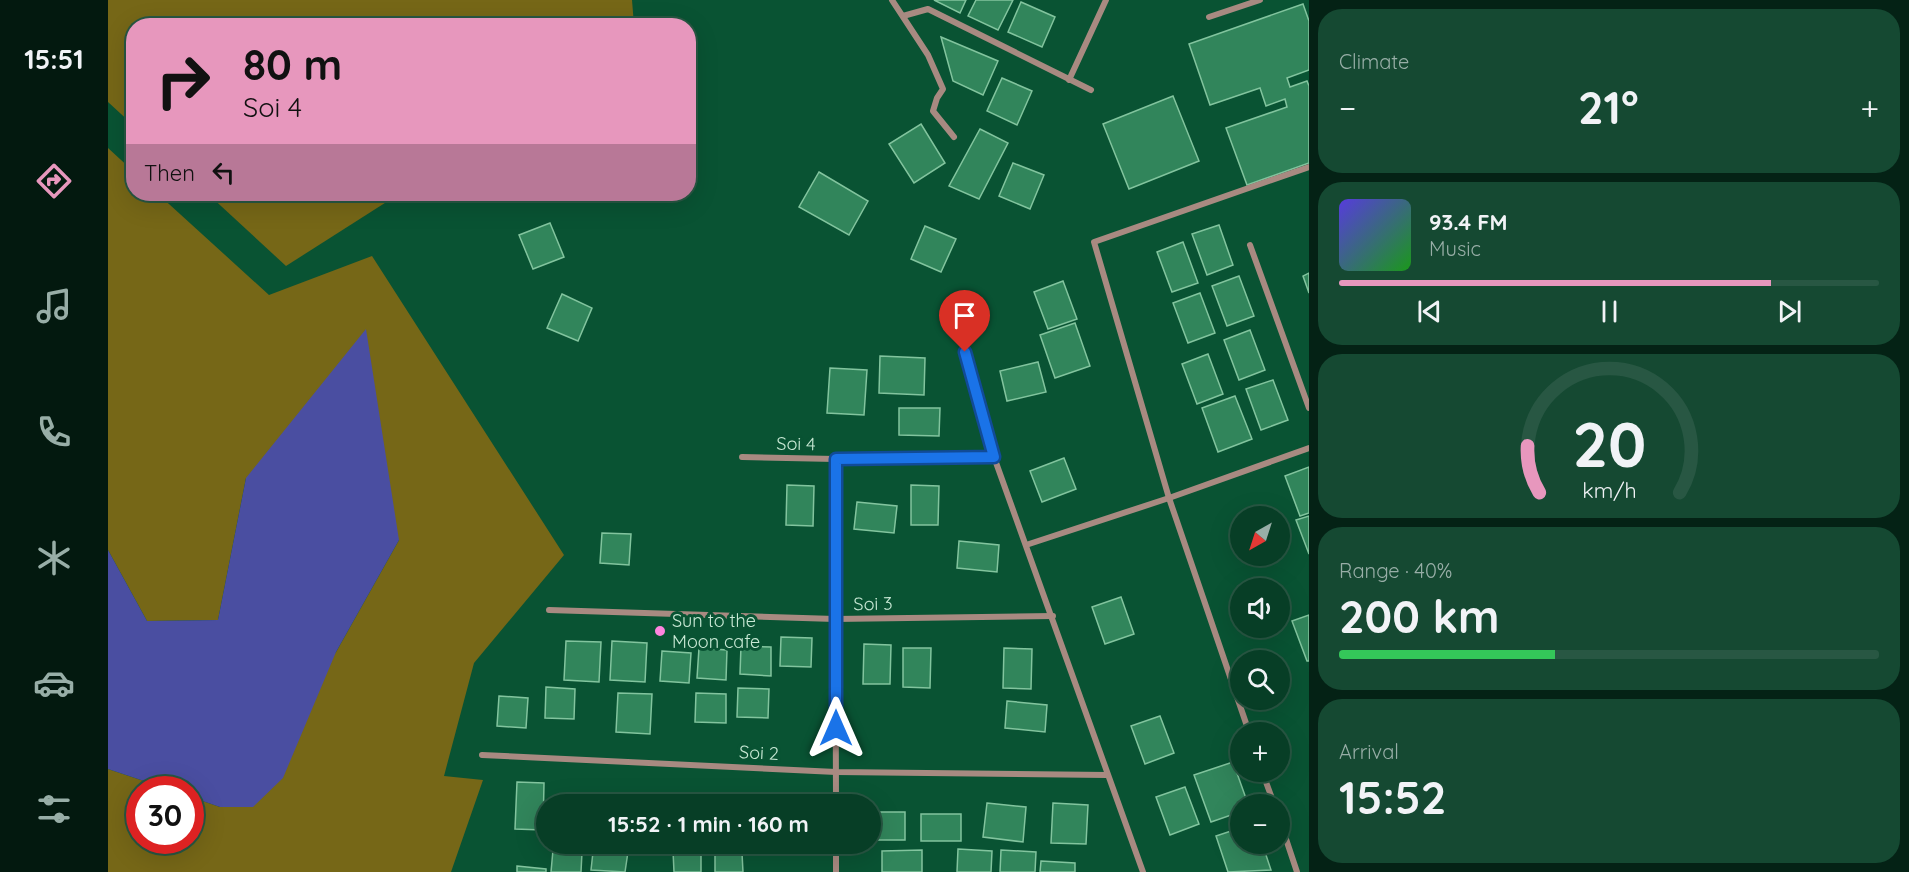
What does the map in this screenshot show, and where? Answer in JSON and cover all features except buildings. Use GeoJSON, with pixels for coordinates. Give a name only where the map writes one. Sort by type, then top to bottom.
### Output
{"type":"FeatureCollection","features":[{"type":"Feature","properties":{"kind":"street"},"geometry":{"type":"LineString","coordinates":[[892,0],[928,55],[943,89],[933,111],[954,137]]}},
{"type":"Feature","properties":{"kind":"street"},"geometry":{"type":"LineString","coordinates":[[1069,80],[1106,0]]}},
{"type":"Feature","properties":{"kind":"street"},"geometry":{"type":"LineString","coordinates":[[1209,17],[1260,0]]}},
{"type":"Feature","properties":{"kind":"street"},"geometry":{"type":"LineString","coordinates":[[903,16],[928,9],[1091,90]]}},
{"type":"Feature","properties":{"kind":"street"},"geometry":{"type":"LineString","coordinates":[[1246,722],[1169,498],[1094,242],[1309,167]]}},
{"type":"Feature","properties":{"kind":"street"},"geometry":{"type":"LineString","coordinates":[[1250,245],[1309,408]]}},
{"type":"Feature","properties":{"kind":"street"},"geometry":{"type":"LineString","coordinates":[[959,332],[994,457],[1053,616],[1143,872]]}},
{"type":"Feature","properties":{"kind":"street"},"geometry":{"type":"LineString","coordinates":[[1026,545],[1169,498],[1309,448]]}},
{"type":"Feature","properties":{"kind":"street","name":"Soi 4"},"geometry":{"type":"LineString","coordinates":[[742,457],[836,459],[994,457]]}},
{"type":"Feature","properties":{"kind":"street"},"geometry":{"type":"LineString","coordinates":[[836,459],[836,794]]}},
{"type":"Feature","properties":{"kind":"street","name":"Soi 3"},"geometry":{"type":"LineString","coordinates":[[549,610],[835,619],[1053,616]]}},
{"type":"Feature","properties":{"kind":"street","name":"Soi 2"},"geometry":{"type":"LineString","coordinates":[[482,755],[836,772],[1107,775]]}},
{"type":"Feature","properties":{"kind":"street"},"geometry":{"type":"LineString","coordinates":[[1290,851],[1297,872]]}},
{"type":"Feature","properties":{"kind":"street"},"geometry":{"type":"LineString","coordinates":[[836,854],[836,872]]}},
{"type":"Feature","properties":{"kind":"shaded area"},"geometry":{"type":"Polygon","coordinates":[[[108,0],[632,0],[633,18],[126,18],[126,119],[108,102],[108,0]]]}},
{"type":"Feature","properties":{"kind":"shaded area"},"geometry":{"type":"Polygon","coordinates":[[[108,148],[126,165],[126,201],[166,201],[269,295],[372,256],[564,555],[474,663],[444,776],[483,780],[451,872],[108,872],[108,769],[129,776],[126,776],[126,854],[204,854],[204,801],[220,807],[336,652],[399,540],[246,478],[218,620],[147,621],[108,550],[108,148]]]}},
{"type":"Feature","properties":{"kind":"shaded area"},"geometry":{"type":"Polygon","coordinates":[[[216,201],[388,201],[286,266],[216,201]]]}},
{"type":"Feature","properties":{"kind":"shaded area"},"geometry":{"type":"Polygon","coordinates":[[[366,329],[399,540],[336,652],[283,778],[253,807],[220,807],[204,801],[204,776],[129,776],[108,769],[108,550],[147,621],[218,620],[246,478],[366,329]]]}},
{"type":"Feature","properties":{"kind":"place","name":"Sun to the Moon cafe"},"geometry":{"type":"Point","coordinates":[660,631]}},
{"type":"Feature","properties":{"kind":"route"},"geometry":{"type":"LineString","coordinates":[[836,728],[836,459],[994,457],[965,352]]}}]}
